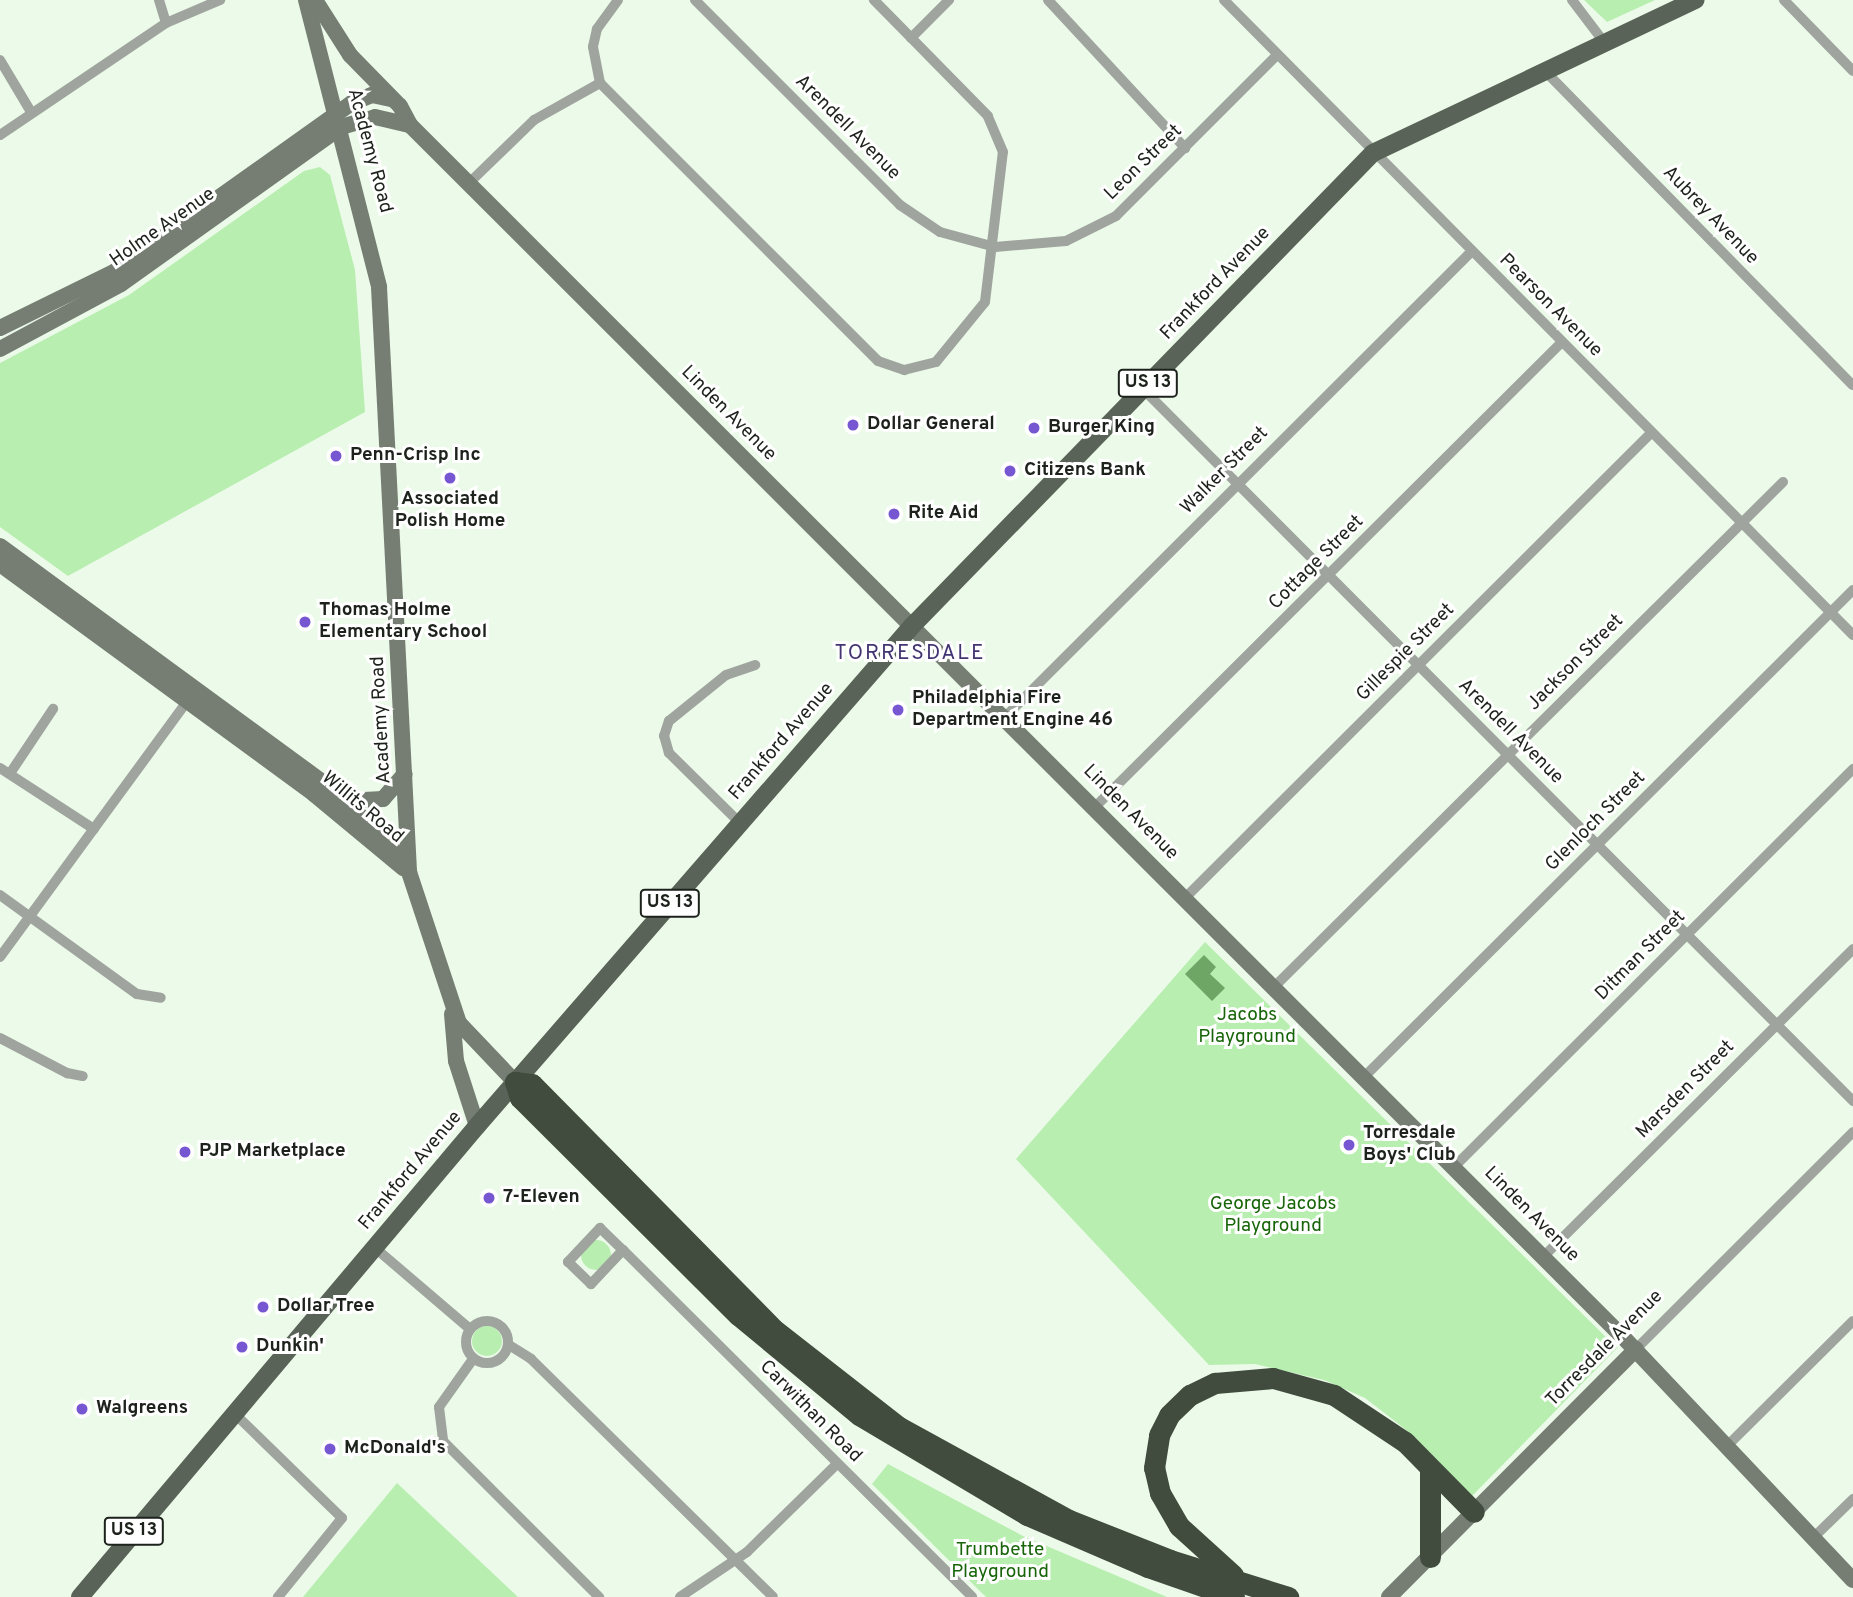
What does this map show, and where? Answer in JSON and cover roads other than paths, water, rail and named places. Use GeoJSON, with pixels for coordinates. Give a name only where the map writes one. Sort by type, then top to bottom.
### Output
{"type":"FeatureCollection","features":[{"type":"Feature","properties":{"kind":"highway"},"geometry":{"type":"LineString","coordinates":[[515,1082],[520,1098],[738,1315],[859,1415],[1027,1515],[1148,1567],[1240,1591],[1288,1597]]}},
{"type":"Feature","properties":{"kind":"highway"},"geometry":{"type":"LineString","coordinates":[[1240,1591],[1194,1544],[1160,1493],[1154,1468],[1159,1435],[1190,1395],[1242,1377],[1307,1385],[1385,1426],[1474,1512]]}},
{"type":"Feature","properties":{"kind":"highway"},"geometry":{"type":"LineString","coordinates":[[1426,1562],[1430,1471]]}},
{"type":"Feature","properties":{"kind":"main road","name":"Academy Road"},"geometry":{"type":"LineString","coordinates":[[306,0],[339,120],[379,287],[409,872],[452,1005],[465,1031],[515,1082]]}},
{"type":"Feature","properties":{"kind":"main road","name":"Linden Avenue"},"geometry":{"type":"LineString","coordinates":[[315,0],[350,55],[393,100],[410,125],[1636,1349],[1816,1535],[1853,1580]]}},
{"type":"Feature","properties":{"kind":"main road","name":"Frankford Avenue"},"geometry":{"type":"LineString","coordinates":[[80,1597],[233,1412],[477,1126],[912,626],[1373,153],[1695,0]]}},
{"type":"Feature","properties":{"kind":"main road"},"geometry":{"type":"LineString","coordinates":[[339,120],[372,95],[393,100]]}},
{"type":"Feature","properties":{"kind":"main road"},"geometry":{"type":"LineString","coordinates":[[339,120],[375,117],[410,125]]}},
{"type":"Feature","properties":{"kind":"main road","name":"Holme Avenue"},"geometry":{"type":"LineString","coordinates":[[0,328],[114,272],[339,120]]}},
{"type":"Feature","properties":{"kind":"main road","name":"Holme Avenue"},"geometry":{"type":"LineString","coordinates":[[0,349],[121,284],[339,120]]}},
{"type":"Feature","properties":{"kind":"main road","name":"Willits Road"},"geometry":{"type":"LineString","coordinates":[[0,546],[192,695],[409,872]]}},
{"type":"Feature","properties":{"kind":"main road","name":"Willits Road"},"geometry":{"type":"LineString","coordinates":[[0,564],[345,801],[385,838],[409,872]]}},
{"type":"Feature","properties":{"kind":"main road"},"geometry":{"type":"LineString","coordinates":[[345,801],[383,799],[405,774]]}},
{"type":"Feature","properties":{"kind":"main road"},"geometry":{"type":"LineString","coordinates":[[452,1005],[456,1060],[477,1126]]}},
{"type":"Feature","properties":{"kind":"main road","name":"Torresdale Avenue"},"geometry":{"type":"LineString","coordinates":[[1389,1597],[1636,1349]]}},
{"type":"Feature","properties":{"kind":"main road","name":"Linden Avenue"},"geometry":{"type":"LineString","coordinates":[[1816,1535],[1853,1565]]}},
{"type":"Feature","properties":{"kind":"street"},"geometry":{"type":"LineString","coordinates":[[159,0],[166,23]]}},
{"type":"Feature","properties":{"kind":"street"},"geometry":{"type":"LineString","coordinates":[[0,135],[166,23],[220,0]]}},
{"type":"Feature","properties":{"kind":"street"},"geometry":{"type":"LineString","coordinates":[[618,0],[597,29],[593,47],[600,83],[878,361],[904,370],[922,368],[950,349],[985,302],[995,247],[1004,167],[998,134],[988,116],[874,0]]}},
{"type":"Feature","properties":{"kind":"street","name":"Arendell Avenue"},"geometry":{"type":"LineString","coordinates":[[695,0],[900,205],[940,232],[995,247]]}},
{"type":"Feature","properties":{"kind":"street"},"geometry":{"type":"LineString","coordinates":[[911,38],[949,0]]}},
{"type":"Feature","properties":{"kind":"street"},"geometry":{"type":"LineString","coordinates":[[1048,0],[1185,148]]}},
{"type":"Feature","properties":{"kind":"street","name":"Pearson Avenue"},"geometry":{"type":"LineString","coordinates":[[1224,0],[1276,56],[1853,635]]}},
{"type":"Feature","properties":{"kind":"street"},"geometry":{"type":"LineString","coordinates":[[1572,0],[1604,42]]}},
{"type":"Feature","properties":{"kind":"street"},"geometry":{"type":"LineString","coordinates":[[1784,0],[1853,71]]}},
{"type":"Feature","properties":{"kind":"street","name":"Leon Street"},"geometry":{"type":"LineString","coordinates":[[995,247],[1045,246],[1091,231],[1130,205],[1276,56]]}},
{"type":"Feature","properties":{"kind":"street"},"geometry":{"type":"LineString","coordinates":[[0,60],[31,112]]}},
{"type":"Feature","properties":{"kind":"street","name":"Aubrey Avenue"},"geometry":{"type":"LineString","coordinates":[[1544,70],[1853,385]]}},
{"type":"Feature","properties":{"kind":"street"},"geometry":{"type":"LineString","coordinates":[[468,184],[534,120],[600,83]]}},
{"type":"Feature","properties":{"kind":"street","name":"Walker Street"},"geometry":{"type":"LineString","coordinates":[[1004,718],[1472,251]]}},
{"type":"Feature","properties":{"kind":"street"},"geometry":{"type":"LineString","coordinates":[[0,328],[0,336]]}},
{"type":"Feature","properties":{"kind":"street","name":"Cottage Street"},"geometry":{"type":"LineString","coordinates":[[1095,807],[1562,342]]}},
{"type":"Feature","properties":{"kind":"street","name":"Arendell Avenue"},"geometry":{"type":"LineString","coordinates":[[1143,389],[1853,1101]]}},
{"type":"Feature","properties":{"kind":"street","name":"Gillespie Street"},"geometry":{"type":"LineString","coordinates":[[1185,898],[1651,433]]}},
{"type":"Feature","properties":{"kind":"street","name":"Jackson Street"},"geometry":{"type":"LineString","coordinates":[[1274,987],[1783,482]]}},
{"type":"Feature","properties":{"kind":"street","name":"Glenloch Street"},"geometry":{"type":"LineString","coordinates":[[1364,1077],[1853,590]]}},
{"type":"Feature","properties":{"kind":"street"},"geometry":{"type":"LineString","coordinates":[[740,823],[669,753],[664,737],[669,721],[726,675],[755,665]]}},
{"type":"Feature","properties":{"kind":"street"},"geometry":{"type":"LineString","coordinates":[[0,957],[192,695]]}},
{"type":"Feature","properties":{"kind":"street"},"geometry":{"type":"LineString","coordinates":[[53,709],[6,770],[94,829]]}},
{"type":"Feature","properties":{"kind":"street","name":"Ditman Street"},"geometry":{"type":"LineString","coordinates":[[1454,1167],[1853,769]]}},
{"type":"Feature","properties":{"kind":"street"},"geometry":{"type":"LineString","coordinates":[[0,895],[137,993],[161,998]]}},
{"type":"Feature","properties":{"kind":"street","name":"Marsden Street"},"geometry":{"type":"LineString","coordinates":[[1543,1257],[1853,949]]}},
{"type":"Feature","properties":{"kind":"street"},"geometry":{"type":"LineString","coordinates":[[0,1038],[66,1073],[83,1076]]}},
{"type":"Feature","properties":{"kind":"street","name":"Torresdale Avenue"},"geometry":{"type":"LineString","coordinates":[[1636,1349],[1853,1132]]}},
{"type":"Feature","properties":{"kind":"street","name":"Carwithan Road"},"geometry":{"type":"LineString","coordinates":[[623,1250],[591,1284],[568,1262],[600,1228],[623,1250],[837,1464],[972,1597]]}},
{"type":"Feature","properties":{"kind":"street"},"geometry":{"type":"LineString","coordinates":[[374,1247],[470,1329]]}},
{"type":"Feature","properties":{"kind":"street"},"geometry":{"type":"LineString","coordinates":[[470,1329],[492,1321],[505,1330],[509,1345],[531,1359],[773,1597]]}},
{"type":"Feature","properties":{"kind":"street"},"geometry":{"type":"LineString","coordinates":[[1727,1446],[1853,1321]]}},
{"type":"Feature","properties":{"kind":"street"},"geometry":{"type":"LineString","coordinates":[[470,1329],[465,1344],[472,1359]]}},
{"type":"Feature","properties":{"kind":"street"},"geometry":{"type":"LineString","coordinates":[[472,1359],[495,1363],[509,1345]]}},
{"type":"Feature","properties":{"kind":"street"},"geometry":{"type":"LineString","coordinates":[[472,1359],[439,1407],[443,1441],[599,1597]]}},
{"type":"Feature","properties":{"kind":"street"},"geometry":{"type":"LineString","coordinates":[[233,1412],[342,1518],[278,1597]]}},
{"type":"Feature","properties":{"kind":"street"},"geometry":{"type":"LineString","coordinates":[[680,1597],[736,1560],[837,1464]]}},
{"type":"Feature","properties":{"kind":"street"},"geometry":{"type":"LineString","coordinates":[[1816,1535],[1853,1499]]}},
{"type":"Feature","properties":{"kind":"place","name":"Dollar General"},"geometry":{"type":"Point","coordinates":[853,425]}},
{"type":"Feature","properties":{"kind":"place","name":"Burger King"},"geometry":{"type":"Point","coordinates":[1034,428]}},
{"type":"Feature","properties":{"kind":"place","name":"Penn-Crisp Inc"},"geometry":{"type":"Point","coordinates":[336,456]}},
{"type":"Feature","properties":{"kind":"place","name":"Citizens Bank"},"geometry":{"type":"Point","coordinates":[1010,471]}},
{"type":"Feature","properties":{"kind":"place","name":"Associated Polish Home"},"geometry":{"type":"Point","coordinates":[450,478]}},
{"type":"Feature","properties":{"kind":"place","name":"Rite Aid"},"geometry":{"type":"Point","coordinates":[894,514]}},
{"type":"Feature","properties":{"kind":"place","name":"Thomas Holme Elementary School"},"geometry":{"type":"Point","coordinates":[305,622]}},
{"type":"Feature","properties":{"kind":"place","name":"Philadelphia Fire Department Engine 46"},"geometry":{"type":"Point","coordinates":[898,710]}},
{"type":"Feature","properties":{"kind":"place","name":"Torresdale Boys' Club"},"geometry":{"type":"Point","coordinates":[1349,1145]}},
{"type":"Feature","properties":{"kind":"place","name":"PJP Marketplace"},"geometry":{"type":"Point","coordinates":[185,1152]}},
{"type":"Feature","properties":{"kind":"place","name":"7-Eleven"},"geometry":{"type":"Point","coordinates":[489,1198]}},
{"type":"Feature","properties":{"kind":"place","name":"Dollar Tree"},"geometry":{"type":"Point","coordinates":[263,1307]}},
{"type":"Feature","properties":{"kind":"place","name":"Dunkin'"},"geometry":{"type":"Point","coordinates":[242,1347]}},
{"type":"Feature","properties":{"kind":"place","name":"Walgreens"},"geometry":{"type":"Point","coordinates":[82,1409]}},
{"type":"Feature","properties":{"kind":"place","name":"McDonald's"},"geometry":{"type":"Point","coordinates":[330,1449]}},
{"type":"Feature","properties":{"kind":"district","name":"TORRESDALE"},"geometry":{"type":"Point","coordinates":[910,654]}},
{"type":"Feature","properties":{"kind":"park label","name":"Jacobs Playground"},"geometry":{"type":"Point","coordinates":[1247,1027]}},
{"type":"Feature","properties":{"kind":"park label","name":"George Jacobs Playground"},"geometry":{"type":"Point","coordinates":[1273,1216]}},
{"type":"Feature","properties":{"kind":"park label","name":"Trumbette Playground"},"geometry":{"type":"Point","coordinates":[1000,1562]}}]}
